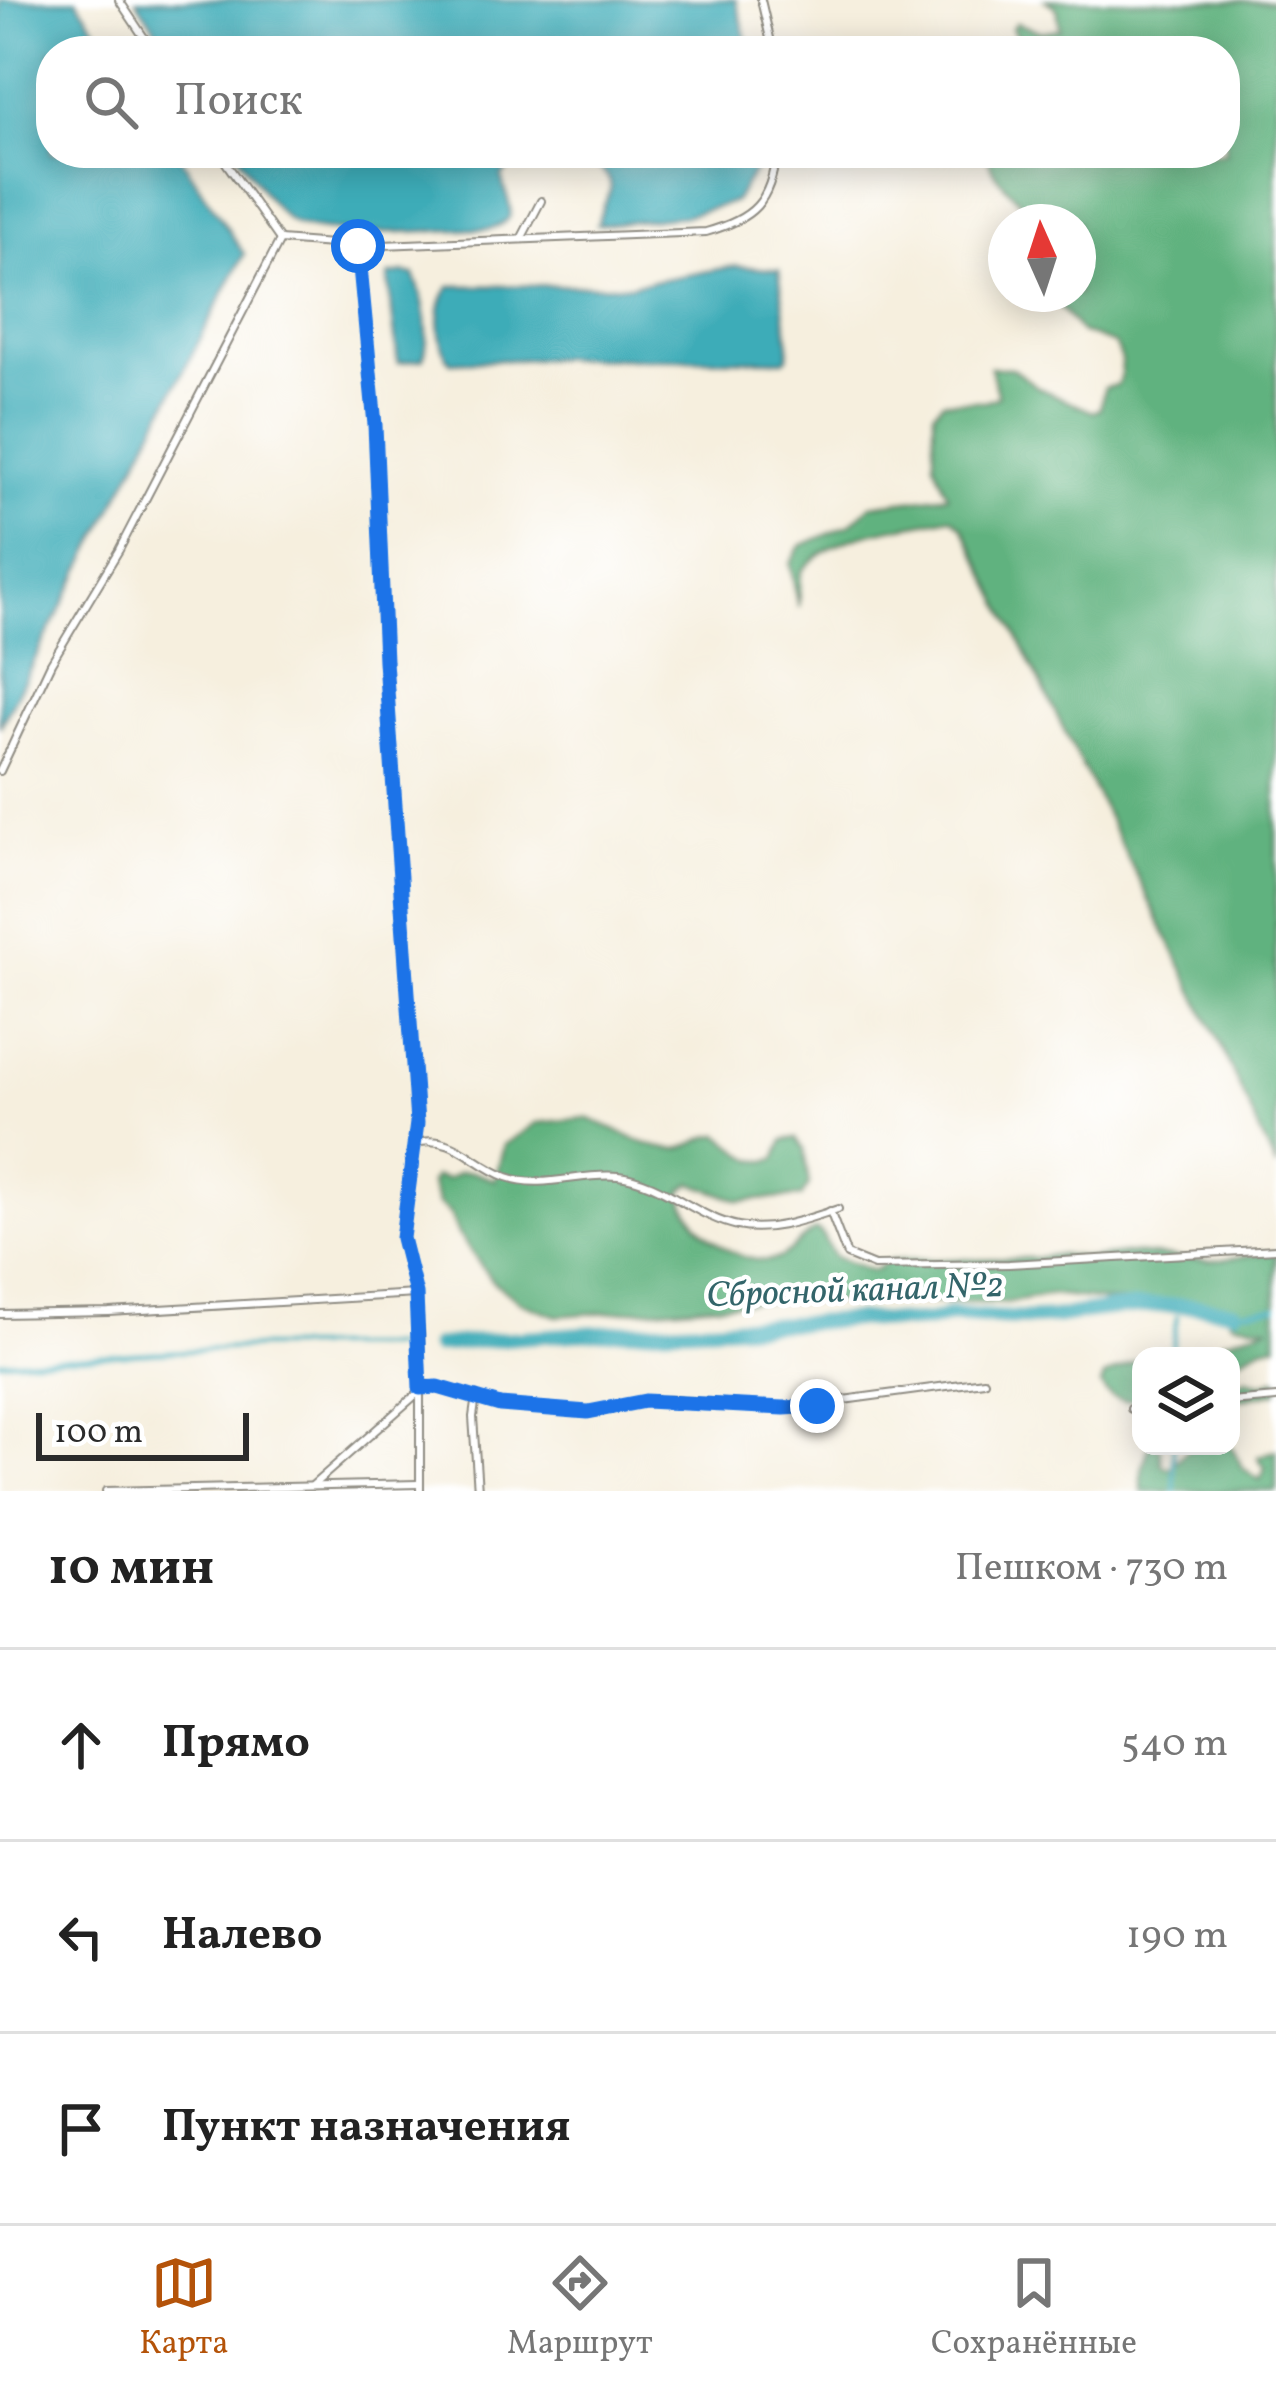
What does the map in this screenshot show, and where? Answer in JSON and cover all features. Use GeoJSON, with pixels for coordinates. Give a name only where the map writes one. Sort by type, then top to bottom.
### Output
{"type":"FeatureCollection","features":[{"type":"Feature","properties":{"kind":"lane"},"geometry":{"type":"LineString","coordinates":[[119,0],[143,36]]}},
{"type":"Feature","properties":{"kind":"lane"},"geometry":{"type":"LineString","coordinates":[[761,0],[769,36]]}},
{"type":"Feature","properties":{"kind":"lane"},"geometry":{"type":"LineString","coordinates":[[229,168],[280,241]]}},
{"type":"Feature","properties":{"kind":"lane"},"geometry":{"type":"LineString","coordinates":[[280,241],[358,246],[654,237],[728,226],[767,196],[773,168]]}},
{"type":"Feature","properties":{"kind":"lane"},"geometry":{"type":"LineString","coordinates":[[521,239],[542,201]]}},
{"type":"Feature","properties":{"kind":"lane"},"geometry":{"type":"LineString","coordinates":[[0,771],[51,663],[119,550],[280,241]]}},
{"type":"Feature","properties":{"kind":"lane"},"geometry":{"type":"LineString","coordinates":[[106,1491],[419,1487],[416,1294],[402,1238],[415,1143],[378,480],[358,246]]}},
{"type":"Feature","properties":{"kind":"lane"},"geometry":{"type":"LineString","coordinates":[[415,1143],[437,1138],[449,1142],[507,1177],[530,1182],[594,1175],[643,1182],[740,1227],[772,1228],[834,1210],[847,1255],[874,1266],[1009,1264],[1276,1249]]}},
{"type":"Feature","properties":{"kind":"lane"},"geometry":{"type":"LineString","coordinates":[[0,1313],[109,1312],[416,1294]]}},
{"type":"Feature","properties":{"kind":"lane"},"geometry":{"type":"LineString","coordinates":[[313,1485],[427,1385],[500,1405],[588,1412],[669,1400],[784,1408],[984,1381]]}},
{"type":"Feature","properties":{"kind":"lane"},"geometry":{"type":"LineString","coordinates":[[476,1396],[478,1491]]}},
{"type":"Feature","properties":{"kind":"lane"},"geometry":{"type":"LineString","coordinates":[[1240,1401],[1276,1398]]}},
{"type":"Feature","properties":{"kind":"green space"},"geometry":{"type":"Polygon","coordinates":[[[1045,0],[1276,2],[1276,1168],[1214,1031],[963,527],[952,517],[945,518],[867,534],[831,548],[801,572],[799,607],[790,564],[801,546],[851,524],[871,505],[948,495],[934,463],[934,411],[943,401],[985,401],[998,396],[990,367],[1011,368],[1039,388],[1093,412],[1100,409],[1104,388],[1117,385],[1122,364],[1114,344],[1080,332],[1064,312],[1096,312],[1096,204],[1022,204],[992,168],[1240,168],[1240,36],[1016,36],[1012,28],[1016,23],[1042,32],[1060,29],[1057,8],[1045,0]]]}},
{"type":"Feature","properties":{"kind":"green space"},"geometry":{"type":"Polygon","coordinates":[[[586,1118],[664,1148],[682,1148],[720,1135],[759,1161],[776,1159],[784,1140],[796,1138],[804,1150],[809,1185],[801,1197],[740,1201],[692,1183],[682,1191],[703,1231],[746,1258],[776,1259],[815,1230],[834,1257],[873,1271],[888,1261],[904,1260],[1060,1254],[1090,1258],[1133,1253],[1210,1261],[1276,1252],[1276,1344],[1240,1358],[1240,1347],[1221,1347],[1221,1341],[1270,1326],[1233,1322],[1233,1309],[1223,1304],[1051,1295],[1007,1303],[761,1301],[557,1316],[522,1303],[492,1281],[458,1234],[450,1214],[438,1204],[431,1183],[434,1177],[447,1179],[460,1172],[495,1180],[504,1145],[537,1123],[586,1118]]]}},
{"type":"Feature","properties":{"kind":"green space"},"geometry":{"type":"Polygon","coordinates":[[[1132,1363],[1132,1399],[1113,1397],[1104,1390],[1104,1377],[1132,1363]]]}},
{"type":"Feature","properties":{"kind":"green space"},"geometry":{"type":"Polygon","coordinates":[[[1246,1379],[1262,1384],[1276,1379],[1276,1392],[1240,1399],[1240,1382],[1246,1379]]]}},
{"type":"Feature","properties":{"kind":"green space"},"geometry":{"type":"Polygon","coordinates":[[[1276,1450],[1276,1491],[1142,1491],[1146,1455],[1161,1455],[1162,1465],[1170,1468],[1182,1455],[1236,1455],[1244,1469],[1260,1480],[1265,1468],[1258,1457],[1276,1450]]]}},
{"type":"Feature","properties":{"kind":"water"},"geometry":{"type":"Polygon","coordinates":[[[0,0],[77,0],[101,36],[36,36],[36,168],[188,168],[244,254],[0,727],[0,0]]]}},
{"type":"Feature","properties":{"kind":"water"},"geometry":{"type":"Polygon","coordinates":[[[136,0],[736,0],[746,36],[160,36],[136,0]]]}},
{"type":"Feature","properties":{"kind":"water"},"geometry":{"type":"Polygon","coordinates":[[[247,168],[509,168],[502,176],[510,214],[501,225],[489,229],[385,232],[305,227],[290,221],[247,168]]]}},
{"type":"Feature","properties":{"kind":"water"},"geometry":{"type":"Polygon","coordinates":[[[599,168],[755,168],[734,202],[683,216],[597,225],[609,194],[606,175],[599,168]]]}},
{"type":"Feature","properties":{"kind":"water"},"geometry":{"type":"Polygon","coordinates":[[[736,266],[779,270],[789,345],[784,360],[450,362],[442,344],[440,313],[451,286],[631,285],[736,266]]]}},
{"type":"Feature","properties":{"kind":"water"},"geometry":{"type":"Polygon","coordinates":[[[414,275],[418,284],[427,339],[423,359],[398,363],[388,279],[414,275]]]}},
{"type":"Feature","properties":{"kind":"waterway","name":"Сбросной канал №2"},"geometry":{"type":"LineString","coordinates":[[436,1346],[643,1330],[850,1320],[914,1322],[950,1315],[1050,1318],[1149,1306],[1234,1311]]}},
{"type":"Feature","properties":{"kind":"waterway","name":"Сбросной канал №2"},"geometry":{"type":"LineString","coordinates":[[1234,1311],[1276,1307]]}},
{"type":"Feature","properties":{"kind":"waterway"},"geometry":{"type":"LineString","coordinates":[[1172,1347],[1177,1317]]}},
{"type":"Feature","properties":{"kind":"waterway","name":"Сбросной канал №2"},"geometry":{"type":"LineString","coordinates":[[0,1361],[261,1347],[403,1347]]}},
{"type":"Feature","properties":{"kind":"waterway"},"geometry":{"type":"LineString","coordinates":[[1173,1455],[1175,1491]]}},
{"type":"Feature","properties":{"kind":"route"},"geometry":{"type":"LineString","coordinates":[[358,246],[375,425],[385,661],[417,1123],[402,1238],[416,1294],[420,1388],[427,1385],[500,1405],[549,1411],[588,1412],[669,1400],[756,1408],[817,1406]]}}]}
